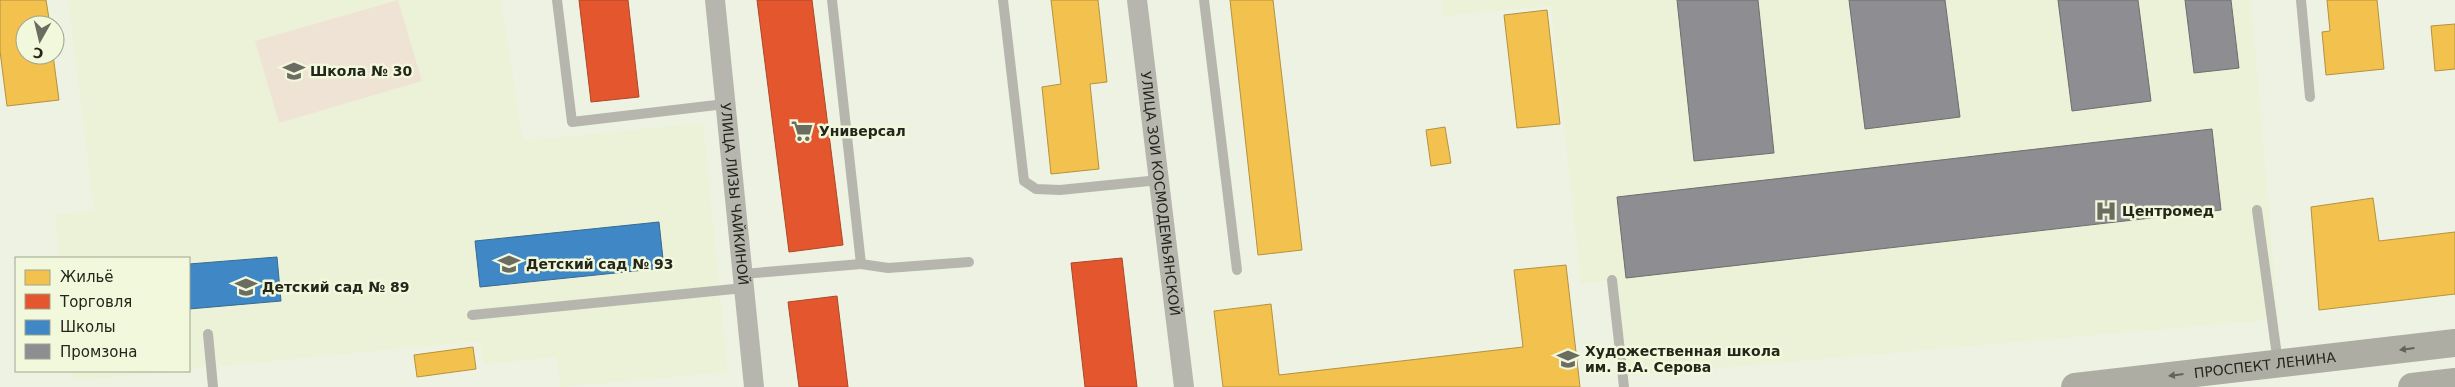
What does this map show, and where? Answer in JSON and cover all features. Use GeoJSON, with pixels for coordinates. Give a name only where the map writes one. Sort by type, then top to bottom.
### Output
{"type":"FeatureCollection","features":[{"type":"Feature","properties":{"kind":"main road","name":"ПРОСПЕКТ ЛЕНИНА"},"geometry":{"type":"LineString","coordinates":[[2075,387],[2455,343]]}},
{"type":"Feature","properties":{"kind":"main road"},"geometry":{"type":"LineString","coordinates":[[2412,387],[2450,384]]}},
{"type":"Feature","properties":{"kind":"street","name":"УЛИЦА ЛИЗЫ ЧАЙКИНОЙ"},"geometry":{"type":"LineString","coordinates":[[715,0],[754,387]]}},
{"type":"Feature","properties":{"kind":"street","name":"УЛИЦА ЗОИ КОСМОДЕМЬЯНСКОЙ"},"geometry":{"type":"LineString","coordinates":[[1137,0],[1184,387]]}},
{"type":"Feature","properties":{"kind":"lane"},"geometry":{"type":"LineString","coordinates":[[557,0],[572,122],[725,104]]}},
{"type":"Feature","properties":{"kind":"lane"},"geometry":{"type":"LineString","coordinates":[[832,0],[861,264]]}},
{"type":"Feature","properties":{"kind":"lane"},"geometry":{"type":"LineString","coordinates":[[1004,0],[1024,181],[1036,189],[1060,190],[1159,180]]}},
{"type":"Feature","properties":{"kind":"lane"},"geometry":{"type":"LineString","coordinates":[[1204,0],[1237,270]]}},
{"type":"Feature","properties":{"kind":"lane"},"geometry":{"type":"LineString","coordinates":[[2301,0],[2310,97]]}},
{"type":"Feature","properties":{"kind":"lane"},"geometry":{"type":"LineString","coordinates":[[2257,210],[2278,364]]}},
{"type":"Feature","properties":{"kind":"lane"},"geometry":{"type":"LineString","coordinates":[[472,315],[743,281],[861,264],[888,268],[969,262]]}},
{"type":"Feature","properties":{"kind":"lane"},"geometry":{"type":"LineString","coordinates":[[1612,280],[1624,387]]}},
{"type":"Feature","properties":{"kind":"lane"},"geometry":{"type":"LineString","coordinates":[[208,334],[213,387]]}},
{"type":"Feature","properties":{"kind":"shaded area"},"geometry":{"type":"Polygon","coordinates":[[[68,0],[501,0],[523,141],[703,123],[728,372],[560,387],[557,357],[483,364],[480,341],[190,369],[190,257],[59,257],[55,215],[94,211],[68,0]]]}},
{"type":"Feature","properties":{"kind":"shaded area"},"geometry":{"type":"Polygon","coordinates":[[[398,0],[422,81],[279,123],[255,41],[398,0]]]}},
{"type":"Feature","properties":{"kind":"shaded area"},"geometry":{"type":"Polygon","coordinates":[[[1442,0],[2251,0],[2278,319],[1619,377],[1612,280],[1581,283],[1551,6],[1443,16],[1442,0]]]}},
{"type":"Feature","properties":{"kind":"shaded area"},"geometry":{"type":"Polygon","coordinates":[[[71,372],[166,372],[72,381],[71,372]]]}},
{"type":"Feature","properties":{"kind":"building: Жильё"},"geometry":{"type":"Polygon","coordinates":[[[0,0],[46,0],[48,15],[15,15],[15,65],[54,65],[59,100],[7,106],[0,51],[0,0]]]}},
{"type":"Feature","properties":{"kind":"building: Жильё"},"geometry":{"type":"Polygon","coordinates":[[[1051,0],[1098,0],[1107,82],[1090,84],[1099,169],[1051,174],[1042,87],[1061,84],[1051,0]]]}},
{"type":"Feature","properties":{"kind":"building: Жильё"},"geometry":{"type":"Polygon","coordinates":[[[1230,0],[1273,0],[1302,250],[1258,255],[1230,0]]]}},
{"type":"Feature","properties":{"kind":"building: Жильё"},"geometry":{"type":"Polygon","coordinates":[[[2327,0],[2377,0],[2384,69],[2326,75],[2322,32],[2330,31],[2327,0]]]}},
{"type":"Feature","properties":{"kind":"building: Жильё"},"geometry":{"type":"Polygon","coordinates":[[[1547,10],[1560,124],[1517,128],[1504,15],[1547,10]]]}},
{"type":"Feature","properties":{"kind":"building: Жильё"},"geometry":{"type":"Polygon","coordinates":[[[2455,24],[2455,69],[2435,71],[2431,26],[2455,24]]]}},
{"type":"Feature","properties":{"kind":"building: Жильё"},"geometry":{"type":"Polygon","coordinates":[[[1445,127],[1451,163],[1431,166],[1426,130],[1445,127]]]}},
{"type":"Feature","properties":{"kind":"building: Жильё"},"geometry":{"type":"Polygon","coordinates":[[[2373,198],[2379,241],[2455,232],[2455,294],[2319,310],[2311,207],[2373,198]]]}},
{"type":"Feature","properties":{"kind":"building: Жильё"},"geometry":{"type":"Polygon","coordinates":[[[1566,265],[1580,387],[1223,387],[1214,311],[1271,304],[1279,375],[1523,347],[1514,270],[1566,265]]]}},
{"type":"Feature","properties":{"kind":"building: Жильё"},"geometry":{"type":"Polygon","coordinates":[[[473,347],[476,369],[417,377],[414,355],[473,347]]]}},
{"type":"Feature","properties":{"kind":"building: Торговля"},"geometry":{"type":"Polygon","coordinates":[[[579,0],[628,0],[639,97],[591,102],[579,0]]]}},
{"type":"Feature","properties":{"kind":"building: Торговля"},"geometry":{"type":"Polygon","coordinates":[[[757,0],[812,0],[843,245],[789,252],[757,0]]]}},
{"type":"Feature","properties":{"kind":"building: Торговля"},"geometry":{"type":"Polygon","coordinates":[[[1122,258],[1137,387],[1085,387],[1071,263],[1122,258]]]}},
{"type":"Feature","properties":{"kind":"building: Торговля"},"geometry":{"type":"Polygon","coordinates":[[[837,296],[848,387],[799,387],[788,302],[837,296]]]}},
{"type":"Feature","properties":{"kind":"building: Школы"},"geometry":{"type":"Polygon","coordinates":[[[659,222],[664,268],[480,287],[475,241],[659,222]]]}},
{"type":"Feature","properties":{"kind":"building: Школы"},"geometry":{"type":"Polygon","coordinates":[[[277,257],[281,301],[190,309],[190,264],[277,257]]]}},
{"type":"Feature","properties":{"kind":"building: Промзона"},"geometry":{"type":"Polygon","coordinates":[[[1677,0],[1758,0],[1774,153],[1694,161],[1677,0]]]}},
{"type":"Feature","properties":{"kind":"building: Промзона"},"geometry":{"type":"Polygon","coordinates":[[[1849,0],[1945,0],[1960,117],[1865,129],[1849,0]]]}},
{"type":"Feature","properties":{"kind":"building: Промзона"},"geometry":{"type":"Polygon","coordinates":[[[2058,0],[2138,0],[2151,101],[2072,111],[2058,0]]]}},
{"type":"Feature","properties":{"kind":"building: Промзона"},"geometry":{"type":"Polygon","coordinates":[[[2185,0],[2231,0],[2239,68],[2194,73],[2185,0]]]}},
{"type":"Feature","properties":{"kind":"building: Промзона"},"geometry":{"type":"Polygon","coordinates":[[[2212,129],[2221,210],[1626,278],[1617,197],[2212,129]]]}},
{"type":"Feature","properties":{"kind":"place","name":"Школа № 30"},"geometry":{"type":"Point","coordinates":[294,71]}},
{"type":"Feature","properties":{"kind":"place","name":"Универсал"},"geometry":{"type":"Point","coordinates":[802,131]}},
{"type":"Feature","properties":{"kind":"place","name":"Центромед"},"geometry":{"type":"Point","coordinates":[2106,211]}},
{"type":"Feature","properties":{"kind":"place","name":"Детский сад № 93"},"geometry":{"type":"Point","coordinates":[509,264]}},
{"type":"Feature","properties":{"kind":"place","name":"Детский сад № 89"},"geometry":{"type":"Point","coordinates":[246,287]}},
{"type":"Feature","properties":{"kind":"place","name":"Художественная школа им. В.А. Серова"},"geometry":{"type":"Point","coordinates":[1568,359]}}]}
